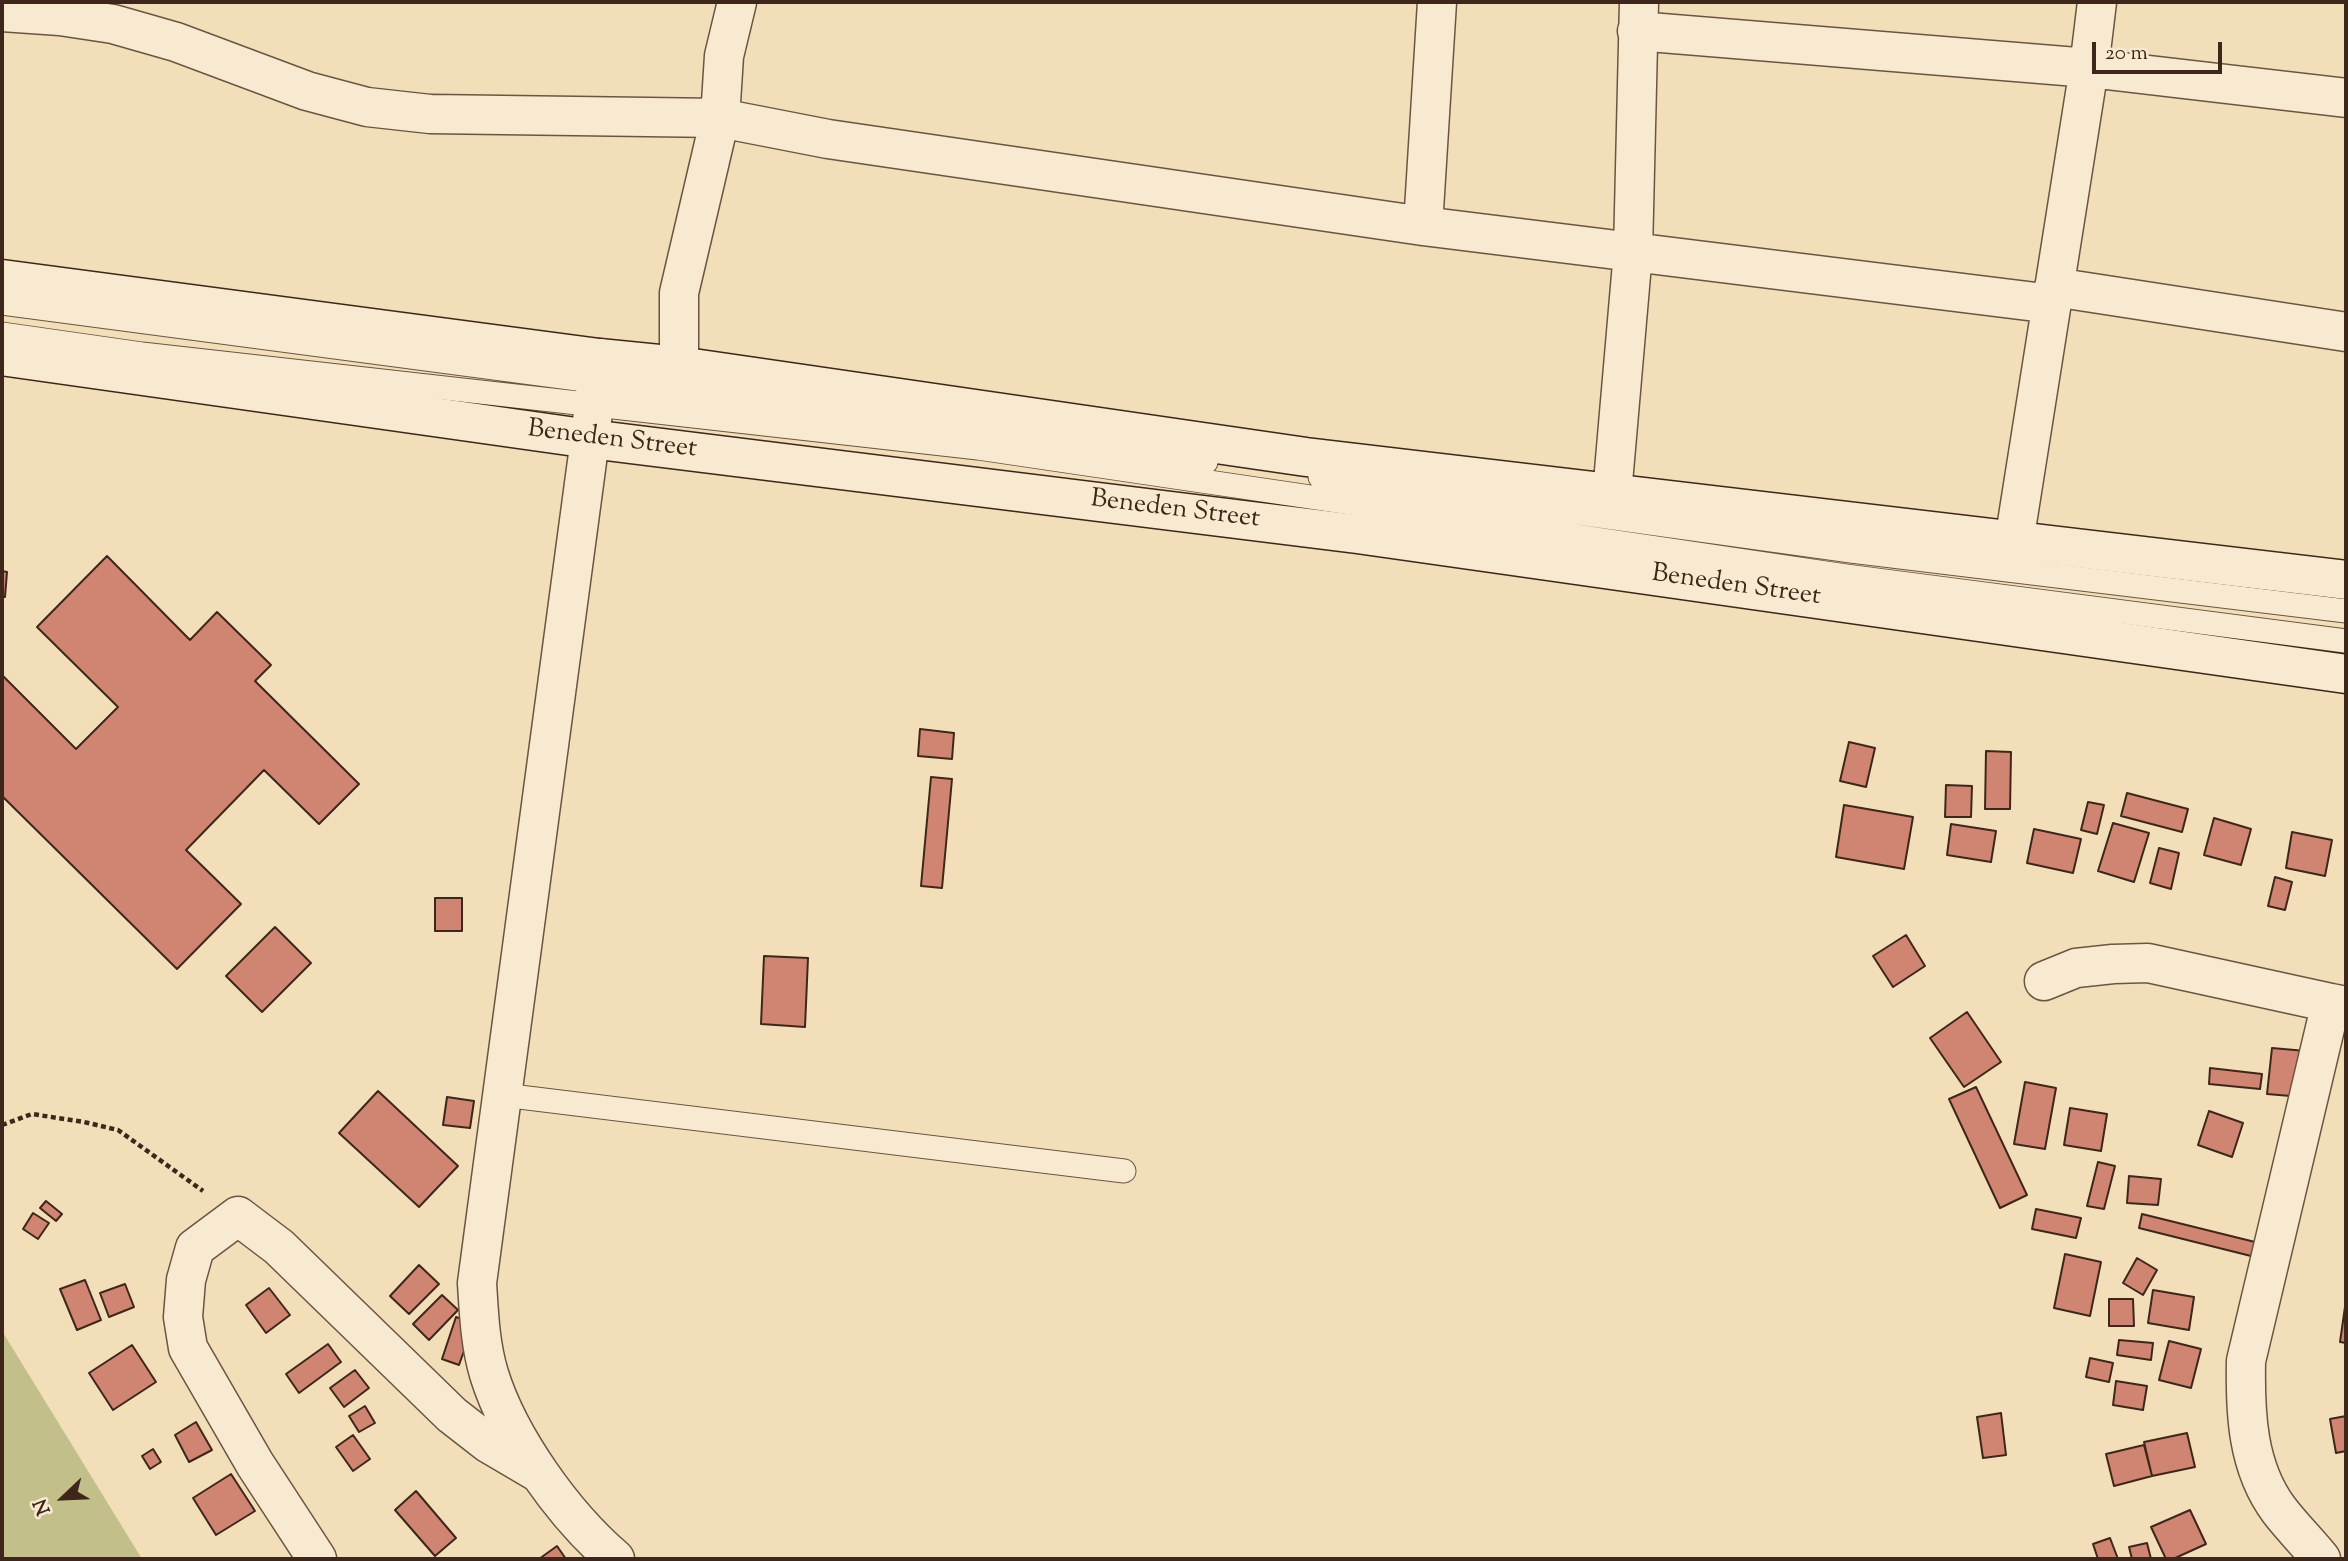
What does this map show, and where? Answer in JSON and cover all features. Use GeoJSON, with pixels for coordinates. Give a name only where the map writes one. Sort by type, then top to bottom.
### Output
{"type":"FeatureCollection","features":[{"type":"Feature","properties":{"kind":"street"},"geometry":{"type":"LineString","coordinates":[[679,366],[679,293],[720,118],[724,56],[737,2]]}},
{"type":"Feature","properties":{"kind":"street"},"geometry":{"type":"LineString","coordinates":[[1423,226],[1437,2]]}},
{"type":"Feature","properties":{"kind":"street"},"geometry":{"type":"LineString","coordinates":[[2014,542],[2089,68],[2097,2]]}},
{"type":"Feature","properties":{"kind":"street"},"geometry":{"type":"LineString","coordinates":[[2,12],[60,16],[113,24],[176,42],[307,91],[367,107],[430,114],[720,118],[828,139],[1423,226],[1633,252],[2053,296],[2346,332]]}},
{"type":"Feature","properties":{"kind":"street"},"geometry":{"type":"LineString","coordinates":[[1612,495],[1633,252],[1638,16],[2346,98]]}},
{"type":"Feature","properties":{"kind":"street","name":"Beneden Street"},"geometry":{"type":"LineString","coordinates":[[2,279],[595,396],[1357,534],[2346,674]]}},
{"type":"Feature","properties":{"kind":"street","name":"Beneden Street"},"geometry":{"type":"LineString","coordinates":[[2,356],[595,396],[679,366],[1306,457],[2346,580]]}},
{"type":"Feature","properties":{"kind":"street"},"geometry":{"type":"LineString","coordinates":[[595,396],[477,1283],[481,1336],[489,1373],[505,1413],[541,1474],[567,1511],[604,1554]]}},
{"type":"Feature","properties":{"kind":"street"},"geometry":{"type":"LineString","coordinates":[[2044,981],[2076,968],[2148,964],[2339,1004],[2246,1361],[2245,1387],[2250,1442],[2259,1474],[2278,1509],[2321,1559]]}},
{"type":"Feature","properties":{"kind":"street"},"geometry":{"type":"LineString","coordinates":[[317,1559],[255,1464],[188,1348],[183,1317],[186,1280],[195,1248],[238,1216],[279,1247],[452,1415],[488,1443],[541,1474]]}},
{"type":"Feature","properties":{"kind":"lane"},"geometry":{"type":"LineString","coordinates":[[2,303],[595,396],[1846,576],[2346,641]]}},
{"type":"Feature","properties":{"kind":"lane"},"geometry":{"type":"LineString","coordinates":[[2,334],[142,354],[978,430],[1852,551],[2346,611]]}},
{"type":"Feature","properties":{"kind":"lane"},"geometry":{"type":"LineString","coordinates":[[503,1095],[1124,1171]]}},
{"type":"Feature","properties":{"kind":"path"},"geometry":{"type":"LineString","coordinates":[[2,1125],[32,1114],[118,1130],[238,1216]]}},
{"type":"Feature","properties":{"kind":"shaded area"},"geometry":{"type":"Polygon","coordinates":[[[2,1331],[142,1559],[2,1559],[2,1331]]]}},
{"type":"Feature","properties":{"kind":"building"},"geometry":{"type":"Polygon","coordinates":[[[107,556],[190,640],[217,612],[271,665],[255,681],[359,784],[319,824],[264,770],[186,850],[241,904],[177,969],[2,796],[2,675],[76,749],[118,707],[37,627],[107,556]]]}},
{"type":"Feature","properties":{"kind":"building"},"geometry":{"type":"Polygon","coordinates":[[[2,571],[7,572],[5,597],[2,597],[2,571]]]}},
{"type":"Feature","properties":{"kind":"building"},"geometry":{"type":"Polygon","coordinates":[[[920,729],[954,733],[952,759],[918,756],[920,729]]]}},
{"type":"Feature","properties":{"kind":"building"},"geometry":{"type":"Polygon","coordinates":[[[1849,742],[1875,748],[1866,787],[1840,781],[1849,742]]]}},
{"type":"Feature","properties":{"kind":"building"},"geometry":{"type":"Polygon","coordinates":[[[1986,751],[2011,752],[2010,809],[1985,809],[1986,751]]]}},
{"type":"Feature","properties":{"kind":"building"},"geometry":{"type":"Polygon","coordinates":[[[931,777],[952,779],[942,888],[921,886],[931,777]]]}},
{"type":"Feature","properties":{"kind":"building"},"geometry":{"type":"Polygon","coordinates":[[[1946,785],[1972,786],[1971,817],[1945,817],[1946,785]]]}},
{"type":"Feature","properties":{"kind":"building"},"geometry":{"type":"Polygon","coordinates":[[[2127,793],[2188,809],[2182,832],[2121,816],[2127,793]]]}},
{"type":"Feature","properties":{"kind":"building"},"geometry":{"type":"Polygon","coordinates":[[[2088,802],[2104,805],[2097,834],[2081,830],[2088,802]]]}},
{"type":"Feature","properties":{"kind":"building"},"geometry":{"type":"Polygon","coordinates":[[[1844,805],[1913,817],[1904,869],[1836,857],[1844,805]]]}},
{"type":"Feature","properties":{"kind":"building"},"geometry":{"type":"Polygon","coordinates":[[[2214,818],[2251,829],[2241,865],[2204,855],[2214,818]]]}},
{"type":"Feature","properties":{"kind":"building"},"geometry":{"type":"Polygon","coordinates":[[[2113,823],[2149,833],[2134,882],[2098,871],[2113,823]]]}},
{"type":"Feature","properties":{"kind":"building"},"geometry":{"type":"Polygon","coordinates":[[[1951,824],[1996,831],[1991,862],[1947,855],[1951,824]]]}},
{"type":"Feature","properties":{"kind":"building"},"geometry":{"type":"Polygon","coordinates":[[[2034,829],[2081,839],[2073,873],[2027,863],[2034,829]]]}},
{"type":"Feature","properties":{"kind":"building"},"geometry":{"type":"Polygon","coordinates":[[[2292,832],[2332,840],[2325,876],[2286,868],[2292,832]]]}},
{"type":"Feature","properties":{"kind":"building"},"geometry":{"type":"Polygon","coordinates":[[[2159,848],[2179,853],[2171,889],[2150,883],[2159,848]]]}},
{"type":"Feature","properties":{"kind":"building"},"geometry":{"type":"Polygon","coordinates":[[[2275,877],[2292,882],[2285,910],[2268,906],[2275,877]]]}},
{"type":"Feature","properties":{"kind":"building"},"geometry":{"type":"Polygon","coordinates":[[[435,898],[462,898],[462,931],[435,931],[435,898]]]}},
{"type":"Feature","properties":{"kind":"building"},"geometry":{"type":"Polygon","coordinates":[[[275,927],[311,963],[262,1012],[226,976],[275,927]]]}},
{"type":"Feature","properties":{"kind":"building"},"geometry":{"type":"Polygon","coordinates":[[[1906,935],[1925,966],[1893,987],[1873,956],[1906,935]]]}},
{"type":"Feature","properties":{"kind":"building"},"geometry":{"type":"Polygon","coordinates":[[[764,956],[808,958],[805,1027],[761,1024],[764,956]]]}},
{"type":"Feature","properties":{"kind":"building"},"geometry":{"type":"Polygon","coordinates":[[[1967,1012],[2001,1062],[1964,1087],[1930,1038],[1967,1012]]]}},
{"type":"Feature","properties":{"kind":"building"},"geometry":{"type":"Polygon","coordinates":[[[2272,1048],[2306,1051],[2302,1097],[2267,1094],[2272,1048]]]}},
{"type":"Feature","properties":{"kind":"building"},"geometry":{"type":"Polygon","coordinates":[[[2210,1068],[2262,1074],[2260,1089],[2209,1084],[2210,1068]]]}},
{"type":"Feature","properties":{"kind":"building"},"geometry":{"type":"Polygon","coordinates":[[[2025,1082],[2056,1088],[2045,1149],[2014,1144],[2025,1082]]]}},
{"type":"Feature","properties":{"kind":"building"},"geometry":{"type":"Polygon","coordinates":[[[1976,1087],[2027,1195],[2000,1208],[1949,1099],[1976,1087]]]}},
{"type":"Feature","properties":{"kind":"building"},"geometry":{"type":"Polygon","coordinates":[[[378,1091],[458,1166],[419,1207],[339,1133],[378,1091]]]}},
{"type":"Feature","properties":{"kind":"building"},"geometry":{"type":"Polygon","coordinates":[[[447,1097],[474,1101],[470,1128],[443,1125],[447,1097]]]}},
{"type":"Feature","properties":{"kind":"building"},"geometry":{"type":"Polygon","coordinates":[[[2070,1108],[2107,1114],[2101,1151],[2064,1145],[2070,1108]]]}},
{"type":"Feature","properties":{"kind":"building"},"geometry":{"type":"Polygon","coordinates":[[[2209,1111],[2243,1123],[2232,1157],[2198,1145],[2209,1111]]]}},
{"type":"Feature","properties":{"kind":"building"},"geometry":{"type":"Polygon","coordinates":[[[2098,1162],[2115,1166],[2104,1209],[2087,1206],[2098,1162]]]}},
{"type":"Feature","properties":{"kind":"building"},"geometry":{"type":"Polygon","coordinates":[[[2129,1176],[2161,1179],[2158,1205],[2127,1203],[2129,1176]]]}},
{"type":"Feature","properties":{"kind":"building"},"geometry":{"type":"Polygon","coordinates":[[[46,1201],[62,1214],[56,1221],[40,1208],[46,1201]]]}},
{"type":"Feature","properties":{"kind":"building"},"geometry":{"type":"Polygon","coordinates":[[[2036,1209],[2081,1218],[2076,1238],[2032,1229],[2036,1209]]]}},
{"type":"Feature","properties":{"kind":"building"},"geometry":{"type":"Polygon","coordinates":[[[33,1213],[49,1223],[38,1239],[23,1229],[33,1213]]]}},
{"type":"Feature","properties":{"kind":"building"},"geometry":{"type":"Polygon","coordinates":[[[2142,1214],[2255,1242],[2251,1256],[2139,1228],[2142,1214]]]}},
{"type":"Feature","properties":{"kind":"building"},"geometry":{"type":"Polygon","coordinates":[[[2065,1254],[2101,1262],[2090,1316],[2054,1308],[2065,1254]]]}},
{"type":"Feature","properties":{"kind":"building"},"geometry":{"type":"Polygon","coordinates":[[[2137,1258],[2157,1270],[2143,1295],[2123,1283],[2137,1258]]]}},
{"type":"Feature","properties":{"kind":"building"},"geometry":{"type":"Polygon","coordinates":[[[419,1265],[439,1284],[409,1314],[390,1296],[419,1265]]]}},
{"type":"Feature","properties":{"kind":"building"},"geometry":{"type":"Polygon","coordinates":[[[85,1280],[101,1320],[77,1330],[60,1289],[85,1280]]]}},
{"type":"Feature","properties":{"kind":"building"},"geometry":{"type":"Polygon","coordinates":[[[125,1284],[134,1307],[109,1317],[100,1293],[125,1284]]]}},
{"type":"Feature","properties":{"kind":"building"},"geometry":{"type":"Polygon","coordinates":[[[269,1288],[290,1315],[266,1333],[246,1305],[269,1288]]]}},
{"type":"Feature","properties":{"kind":"building"},"geometry":{"type":"Polygon","coordinates":[[[2153,1290],[2194,1297],[2189,1330],[2148,1323],[2153,1290]]]}},
{"type":"Feature","properties":{"kind":"building"},"geometry":{"type":"Polygon","coordinates":[[[442,1295],[458,1310],[429,1340],[413,1324],[442,1295]]]}},
{"type":"Feature","properties":{"kind":"building"},"geometry":{"type":"Polygon","coordinates":[[[2109,1299],[2133,1299],[2134,1326],[2109,1326],[2109,1299]]]}},
{"type":"Feature","properties":{"kind":"building"},"geometry":{"type":"Polygon","coordinates":[[[2346,1300],[2346,1343],[2340,1342],[2346,1300]]]}},
{"type":"Feature","properties":{"kind":"building"},"geometry":{"type":"Polygon","coordinates":[[[456,1317],[474,1323],[459,1365],[442,1359],[456,1317]]]}},
{"type":"Feature","properties":{"kind":"building"},"geometry":{"type":"Polygon","coordinates":[[[2119,1340],[2153,1343],[2151,1360],[2117,1355],[2119,1340]]]}},
{"type":"Feature","properties":{"kind":"building"},"geometry":{"type":"Polygon","coordinates":[[[2169,1341],[2201,1349],[2191,1388],[2159,1380],[2169,1341]]]}},
{"type":"Feature","properties":{"kind":"building"},"geometry":{"type":"Polygon","coordinates":[[[328,1344],[341,1362],[299,1393],[286,1374],[328,1344]]]}},
{"type":"Feature","properties":{"kind":"building"},"geometry":{"type":"Polygon","coordinates":[[[132,1345],[156,1382],[113,1410],[89,1373],[132,1345]]]}},
{"type":"Feature","properties":{"kind":"building"},"geometry":{"type":"Polygon","coordinates":[[[2090,1358],[2113,1363],[2109,1382],[2086,1377],[2090,1358]]]}},
{"type":"Feature","properties":{"kind":"building"},"geometry":{"type":"Polygon","coordinates":[[[355,1370],[369,1388],[344,1407],[330,1388],[355,1370]]]}},
{"type":"Feature","properties":{"kind":"building"},"geometry":{"type":"Polygon","coordinates":[[[2116,1381],[2147,1386],[2143,1410],[2113,1405],[2116,1381]]]}},
{"type":"Feature","properties":{"kind":"building"},"geometry":{"type":"Polygon","coordinates":[[[365,1406],[375,1423],[359,1432],[349,1416],[365,1406]]]}},
{"type":"Feature","properties":{"kind":"building"},"geometry":{"type":"Polygon","coordinates":[[[2001,1413],[2006,1455],[1983,1458],[1977,1417],[2001,1413]]]}},
{"type":"Feature","properties":{"kind":"building"},"geometry":{"type":"Polygon","coordinates":[[[2346,1416],[2346,1451],[2336,1453],[2330,1419],[2346,1416]]]}},
{"type":"Feature","properties":{"kind":"building"},"geometry":{"type":"Polygon","coordinates":[[[196,1422],[212,1450],[189,1462],[175,1435],[196,1422]]]}},
{"type":"Feature","properties":{"kind":"building"},"geometry":{"type":"Polygon","coordinates":[[[2187,1433],[2195,1467],[2152,1476],[2144,1442],[2187,1433]]]}},
{"type":"Feature","properties":{"kind":"building"},"geometry":{"type":"Polygon","coordinates":[[[353,1435],[370,1459],[353,1471],[336,1447],[353,1435]]]}},
{"type":"Feature","properties":{"kind":"building"},"geometry":{"type":"Polygon","coordinates":[[[2144,1445],[2152,1476],[2114,1486],[2106,1454],[2144,1445]]]}},
{"type":"Feature","properties":{"kind":"building"},"geometry":{"type":"Polygon","coordinates":[[[153,1449],[161,1462],[150,1469],[142,1456],[153,1449]]]}},
{"type":"Feature","properties":{"kind":"building"},"geometry":{"type":"Polygon","coordinates":[[[231,1474],[255,1511],[216,1535],[193,1498],[231,1474]]]}},
{"type":"Feature","properties":{"kind":"building"},"geometry":{"type":"Polygon","coordinates":[[[416,1491],[456,1538],[435,1556],[395,1510],[416,1491]]]}},
{"type":"Feature","properties":{"kind":"building"},"geometry":{"type":"Polygon","coordinates":[[[2190,1510],[2206,1544],[2173,1559],[2166,1559],[2151,1527],[2190,1510]]]}},
{"type":"Feature","properties":{"kind":"building"},"geometry":{"type":"Polygon","coordinates":[[[2110,1538],[2118,1559],[2098,1559],[2093,1544],[2110,1538]]]}},
{"type":"Feature","properties":{"kind":"building"},"geometry":{"type":"Polygon","coordinates":[[[2147,1543],[2151,1559],[2132,1559],[2129,1547],[2147,1543]]]}},
{"type":"Feature","properties":{"kind":"building"},"geometry":{"type":"Polygon","coordinates":[[[557,1546],[566,1559],[539,1559],[557,1546]]]}}]}
